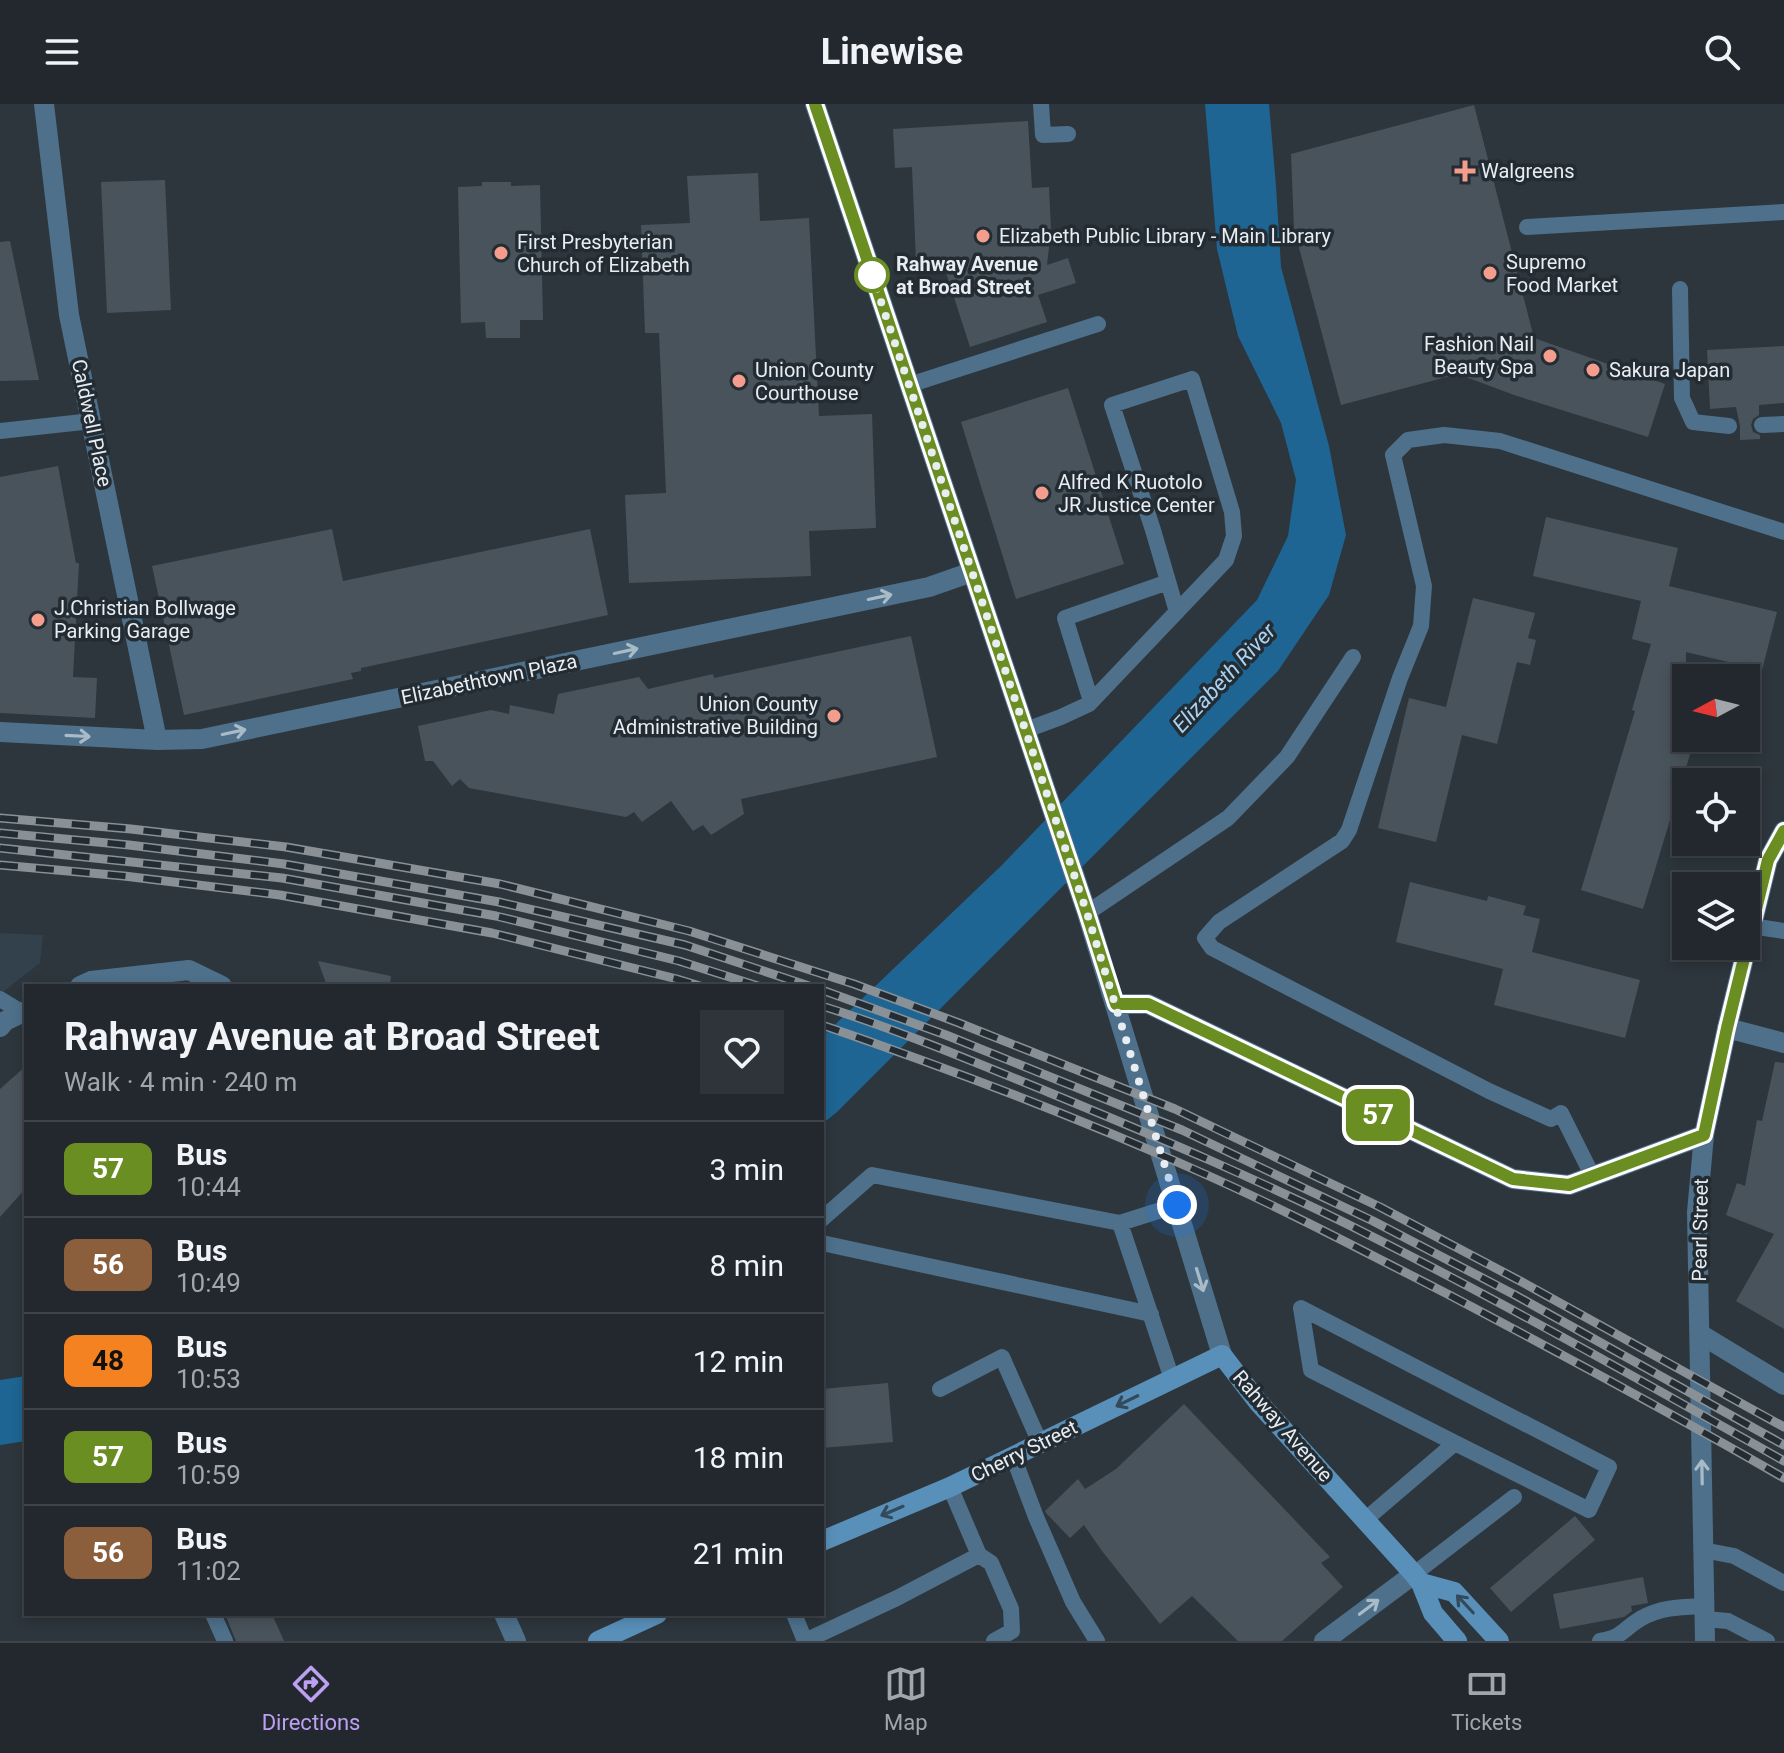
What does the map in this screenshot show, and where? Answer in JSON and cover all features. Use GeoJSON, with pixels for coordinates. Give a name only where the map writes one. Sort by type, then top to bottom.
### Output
{"type":"FeatureCollection","features":[{"type":"Feature","properties":{"kind":"main road","name":"Cherry Street"},"geometry":{"type":"LineString","coordinates":[[824,1540],[950,1487],[1222,1355]]}},
{"type":"Feature","properties":{"kind":"main road","name":"Rahway Avenue"},"geometry":{"type":"LineString","coordinates":[[1222,1355],[1258,1402],[1418,1578],[1433,1613],[1457,1641]]}},
{"type":"Feature","properties":{"kind":"main road","name":"Rahway Avenue"},"geometry":{"type":"LineString","coordinates":[[1418,1578],[1454,1592],[1499,1641]]}},
{"type":"Feature","properties":{"kind":"main road"},"geometry":{"type":"LineString","coordinates":[[598,1641],[653,1616]]}},
{"type":"Feature","properties":{"kind":"street","name":"Caldwell Place"},"geometry":{"type":"LineString","coordinates":[[44,104],[69,315],[157,740]]}},
{"type":"Feature","properties":{"kind":"street","name":"Rahway Avenue"},"geometry":{"type":"LineString","coordinates":[[815,104],[1087,913],[1222,1355]]}},
{"type":"Feature","properties":{"kind":"street","name":"Elizabethtown Plaza"},"geometry":{"type":"LineString","coordinates":[[0,732],[157,740],[202,739],[929,587],[972,572]]}},
{"type":"Feature","properties":{"kind":"street","name":"Pearl Street"},"geometry":{"type":"LineString","coordinates":[[1760,891],[1768,860],[1784,831]]}},
{"type":"Feature","properties":{"kind":"street","name":"Pearl Street"},"geometry":{"type":"LineString","coordinates":[[1705,1641],[1697,1212],[1704,1135],[1743,960]]}},
{"type":"Feature","properties":{"kind":"street"},"geometry":{"type":"LineString","coordinates":[[84,984],[189,970],[218,984]]}},
{"type":"Feature","properties":{"kind":"street"},"geometry":{"type":"LineString","coordinates":[[1116,1004],[1148,1004],[1513,1179],[1569,1185],[1704,1135]]}},
{"type":"Feature","properties":{"kind":"street"},"geometry":{"type":"LineString","coordinates":[[0,1027],[5,1021],[24,1012]]}},
{"type":"Feature","properties":{"kind":"street"},"geometry":{"type":"LineString","coordinates":[[1727,1028],[1784,1043]]}},
{"type":"Feature","properties":{"kind":"street"},"geometry":{"type":"LineString","coordinates":[[1700,1334],[1784,1385]]}},
{"type":"Feature","properties":{"kind":"street"},"geometry":{"type":"LineString","coordinates":[[1324,1641],[1418,1578]]}},
{"type":"Feature","properties":{"kind":"street"},"geometry":{"type":"LineString","coordinates":[[505,1616],[516,1641]]}},
{"type":"Feature","properties":{"kind":"lane"},"geometry":{"type":"LineString","coordinates":[[1041,104],[1043,135],[1068,134]]}},
{"type":"Feature","properties":{"kind":"lane"},"geometry":{"type":"LineString","coordinates":[[1527,227],[1784,212]]}},
{"type":"Feature","properties":{"kind":"lane"},"geometry":{"type":"LineString","coordinates":[[1680,289],[1682,398],[1693,422],[1729,426]]}},
{"type":"Feature","properties":{"kind":"lane"},"geometry":{"type":"LineString","coordinates":[[909,385],[1098,324]]}},
{"type":"Feature","properties":{"kind":"lane"},"geometry":{"type":"LineString","coordinates":[[1026,730],[1089,704],[1091,701],[1177,612],[1226,560],[1234,536],[1232,512],[1192,379],[1112,405],[1177,612]]}},
{"type":"Feature","properties":{"kind":"lane"},"geometry":{"type":"LineString","coordinates":[[0,431],[92,421]]}},
{"type":"Feature","properties":{"kind":"lane"},"geometry":{"type":"LineString","coordinates":[[1762,425],[1784,424]]}},
{"type":"Feature","properties":{"kind":"lane"},"geometry":{"type":"LineString","coordinates":[[1593,1177],[1561,1113],[1551,1119],[1489,1091],[1212,948],[1205,938],[1219,922],[1342,841],[1349,830],[1400,678],[1421,626],[1424,586],[1393,455],[1408,440],[1444,435],[1500,441],[1784,532]]}},
{"type":"Feature","properties":{"kind":"lane"},"geometry":{"type":"LineString","coordinates":[[1091,701],[1065,618],[1168,582]]}},
{"type":"Feature","properties":{"kind":"lane"},"geometry":{"type":"LineString","coordinates":[[1087,913],[1228,818],[1287,757],[1353,657]]}},
{"type":"Feature","properties":{"kind":"lane"},"geometry":{"type":"LineString","coordinates":[[1760,927],[1784,931]]}},
{"type":"Feature","properties":{"kind":"lane"},"geometry":{"type":"LineString","coordinates":[[0,999],[24,1012]]}},
{"type":"Feature","properties":{"kind":"lane"},"geometry":{"type":"LineString","coordinates":[[824,1217],[872,1175],[1120,1223],[1177,1205]]}},
{"type":"Feature","properties":{"kind":"lane"},"geometry":{"type":"LineString","coordinates":[[1120,1223],[1172,1379]]}},
{"type":"Feature","properties":{"kind":"lane"},"geometry":{"type":"LineString","coordinates":[[824,1243],[1151,1314]]}},
{"type":"Feature","properties":{"kind":"lane"},"geometry":{"type":"LineString","coordinates":[[1301,1308],[1609,1467],[1589,1510],[1455,1443],[1311,1370],[1301,1308]]}},
{"type":"Feature","properties":{"kind":"lane"},"geometry":{"type":"LineString","coordinates":[[940,1389],[1002,1357],[1040,1443]]}},
{"type":"Feature","properties":{"kind":"lane"},"geometry":{"type":"LineString","coordinates":[[1366,1519],[1455,1443]]}},
{"type":"Feature","properties":{"kind":"lane"},"geometry":{"type":"LineString","coordinates":[[1013,1456],[1073,1602],[1097,1641]]}},
{"type":"Feature","properties":{"kind":"lane"},"geometry":{"type":"LineString","coordinates":[[950,1487],[979,1555],[991,1563],[1011,1609],[1012,1631],[994,1641]]}},
{"type":"Feature","properties":{"kind":"lane"},"geometry":{"type":"LineString","coordinates":[[1418,1578],[1514,1497]]}},
{"type":"Feature","properties":{"kind":"lane"},"geometry":{"type":"LineString","coordinates":[[1703,1550],[1734,1556],[1784,1583]]}},
{"type":"Feature","properties":{"kind":"lane"},"geometry":{"type":"LineString","coordinates":[[795,1616],[805,1641],[979,1555]]}},
{"type":"Feature","properties":{"kind":"lane"},"geometry":{"type":"LineString","coordinates":[[1610,1640],[1640,1619],[1666,1608],[1704,1612],[1767,1641]]}},
{"type":"Feature","properties":{"kind":"lane"},"geometry":{"type":"LineString","coordinates":[[214,1616],[225,1641]]}},
{"type":"Feature","properties":{"kind":"shaded area"},"geometry":{"type":"Polygon","coordinates":[[[0,933],[43,935],[40,963],[0,994],[0,933]]]}},
{"type":"Feature","properties":{"kind":"water","name":"Elizabeth River"},"geometry":{"type":"Polygon","coordinates":[[[1205,104],[1269,104],[1281,267],[1329,446],[1346,535],[1329,595],[1278,671],[824,1122],[824,1035],[1002,865],[1257,600],[1288,536],[1296,480],[1281,423],[1238,336],[1217,249],[1205,104]]]}},
{"type":"Feature","properties":{"kind":"water"},"geometry":{"type":"Polygon","coordinates":[[[24,1376],[24,1441],[0,1445],[0,1380],[24,1376]]]}},
{"type":"Feature","properties":{"kind":"building"},"geometry":{"type":"Polygon","coordinates":[[[1474,105],[1534,338],[1665,384],[1648,437],[1458,374],[1341,405],[1294,229],[1291,154],[1474,105]]]}},
{"type":"Feature","properties":{"kind":"building","name":"Elizabeth Public Library - Main Library"},"geometry":{"type":"Polygon","coordinates":[[[1028,121],[1032,188],[1049,187],[1051,230],[1047,265],[1068,258],[1076,283],[1038,295],[1047,322],[970,347],[942,260],[916,261],[912,167],[895,168],[893,129],[1028,121]]]}},
{"type":"Feature","properties":{"kind":"building","name":"Union County Courthouse"},"geometry":{"type":"Polygon","coordinates":[[[758,173],[760,221],[809,218],[819,416],[872,414],[876,528],[809,531],[811,576],[629,583],[625,495],[666,493],[659,333],[645,333],[641,225],[690,223],[687,176],[758,173]]]}},
{"type":"Feature","properties":{"kind":"building"},"geometry":{"type":"Polygon","coordinates":[[[165,180],[171,310],[107,313],[101,182],[165,180]]]}},
{"type":"Feature","properties":{"kind":"building","name":"First Presbyterian Church of Elizabeth"},"geometry":{"type":"Polygon","coordinates":[[[482,182],[511,182],[511,186],[540,185],[543,320],[520,320],[520,338],[486,338],[485,322],[461,323],[458,187],[482,186],[482,182]]]}},
{"type":"Feature","properties":{"kind":"building"},"geometry":{"type":"Polygon","coordinates":[[[10,241],[39,380],[0,381],[0,242],[10,241]]]}},
{"type":"Feature","properties":{"kind":"building"},"geometry":{"type":"Polygon","coordinates":[[[1784,346],[1784,403],[1759,405],[1759,415],[1751,425],[1760,439],[1740,440],[1736,407],[1710,409],[1707,350],[1784,346]]]}},
{"type":"Feature","properties":{"kind":"building","name":"Alfred K Ruotolo JR Justice Center"},"geometry":{"type":"Polygon","coordinates":[[[1068,388],[1124,564],[1016,599],[961,422],[1068,388]]]}},
{"type":"Feature","properties":{"kind":"building","name":"J.Christian Bollwage Parking Garage"},"geometry":{"type":"Polygon","coordinates":[[[58,466],[76,563],[79,563],[73,677],[97,678],[95,718],[0,713],[0,477],[58,466]]]}},
{"type":"Feature","properties":{"kind":"building"},"geometry":{"type":"Polygon","coordinates":[[[1546,517],[1678,548],[1669,586],[1777,612],[1762,670],[1760,664],[1737,664],[1686,652],[1686,664],[1672,664],[1672,752],[1691,752],[1686,768],[1672,768],[1672,814],[1643,909],[1581,890],[1635,711],[1632,710],[1651,644],[1632,639],[1641,601],[1533,576],[1546,517]]]}},
{"type":"Feature","properties":{"kind":"building"},"geometry":{"type":"Polygon","coordinates":[[[332,529],[343,581],[590,529],[608,615],[361,668],[361,671],[351,673],[353,679],[184,715],[152,566],[332,529]]]}},
{"type":"Feature","properties":{"kind":"building"},"geometry":{"type":"Polygon","coordinates":[[[1473,598],[1535,613],[1528,638],[1536,640],[1530,665],[1517,662],[1497,744],[1462,735],[1436,842],[1378,828],[1409,698],[1446,707],[1473,598]]]}},
{"type":"Feature","properties":{"kind":"building"},"geometry":{"type":"Polygon","coordinates":[[[911,636],[937,757],[741,799],[744,814],[711,835],[703,825],[693,831],[671,801],[642,822],[634,812],[626,817],[469,788],[460,779],[452,786],[433,761],[425,761],[418,726],[491,710],[509,714],[510,705],[554,714],[558,694],[639,677],[648,689],[911,636]]]}},
{"type":"Feature","properties":{"kind":"building"},"geometry":{"type":"Polygon","coordinates":[[[1410,882],[1487,901],[1488,896],[1526,906],[1523,915],[1540,919],[1532,952],[1640,980],[1625,1038],[1494,1005],[1503,969],[1396,942],[1410,882]]]}},
{"type":"Feature","properties":{"kind":"building"},"geometry":{"type":"Polygon","coordinates":[[[318,961],[391,976],[390,984],[326,984],[318,961]]]}},
{"type":"Feature","properties":{"kind":"building"},"geometry":{"type":"Polygon","coordinates":[[[1775,1062],[1784,1063],[1784,1329],[1736,1301],[1774,1234],[1726,1215],[1737,1183],[1745,1186],[1757,1120],[1762,1121],[1775,1062]]]}},
{"type":"Feature","properties":{"kind":"building"},"geometry":{"type":"Polygon","coordinates":[[[24,1068],[24,1190],[0,1217],[0,1089],[24,1068]]]}},
{"type":"Feature","properties":{"kind":"building"},"geometry":{"type":"Polygon","coordinates":[[[888,1383],[893,1442],[824,1448],[824,1389],[888,1383]]]}},
{"type":"Feature","properties":{"kind":"building"},"geometry":{"type":"Polygon","coordinates":[[[1184,1404],[1330,1557],[1321,1563],[1343,1587],[1282,1641],[1238,1641],[1192,1596],[1160,1624],[1084,1525],[1070,1538],[1045,1511],[1078,1479],[1085,1489],[1116,1469],[1184,1404]]]}},
{"type":"Feature","properties":{"kind":"building"},"geometry":{"type":"Polygon","coordinates":[[[1575,1516],[1595,1540],[1511,1612],[1490,1588],[1575,1516]]]}},
{"type":"Feature","properties":{"kind":"building"},"geometry":{"type":"Polygon","coordinates":[[[1643,1577],[1648,1603],[1631,1606],[1632,1611],[1624,1617],[1560,1629],[1553,1594],[1643,1577]]]}},
{"type":"Feature","properties":{"kind":"building"},"geometry":{"type":"Polygon","coordinates":[[[226,1616],[273,1616],[284,1641],[236,1641],[226,1616]]]}},
{"type":"Feature","properties":{"kind":"railway"},"geometry":{"type":"LineString","coordinates":[[0,818],[286,847],[500,884],[689,931],[854,984],[1175,1109],[1380,1207],[1784,1427]]}},
{"type":"Feature","properties":{"kind":"railway"},"geometry":{"type":"LineString","coordinates":[[0,833],[284,864],[499,902],[685,945],[803,984]]}},
{"type":"Feature","properties":{"kind":"railway"},"geometry":{"type":"LineString","coordinates":[[0,848],[282,878],[496,916],[679,961],[752,984]]}},
{"type":"Feature","properties":{"kind":"railway"},"geometry":{"type":"LineString","coordinates":[[0,865],[280,895],[492,933],[693,984]]}},
{"type":"Feature","properties":{"kind":"railway"},"geometry":{"type":"LineString","coordinates":[[824,991],[946,1035],[1182,1130],[1373,1221],[1515,1295],[1784,1445]]}},
{"type":"Feature","properties":{"kind":"railway"},"geometry":{"type":"LineString","coordinates":[[824,1007],[992,1069],[1290,1197],[1474,1289],[1784,1461]]}},
{"type":"Feature","properties":{"kind":"railway"},"geometry":{"type":"LineString","coordinates":[[824,1026],[1060,1113],[1264,1202],[1496,1320],[1784,1478]]}},
{"type":"Feature","properties":{"kind":"bus line","name":"57"},"geometry":{"type":"LineString","coordinates":[[815,104],[1116,1004],[1148,1004],[1513,1179],[1569,1185],[1704,1135],[1768,860],[1784,831]]}},
{"type":"Feature","properties":{"kind":"place","name":"Walgreens"},"geometry":{"type":"Point","coordinates":[1465,171]}},
{"type":"Feature","properties":{"kind":"place","name":"Elizabeth Public Library - Main Library"},"geometry":{"type":"Point","coordinates":[983,236]}},
{"type":"Feature","properties":{"kind":"place","name":"First Presbyterian Church of Elizabeth"},"geometry":{"type":"Point","coordinates":[501,253]}},
{"type":"Feature","properties":{"kind":"place","name":"Supremo Food Market"},"geometry":{"type":"Point","coordinates":[1490,273]}},
{"type":"Feature","properties":{"kind":"place","name":"Rahway Avenue at Broad Street"},"geometry":{"type":"Point","coordinates":[872,275]}},
{"type":"Feature","properties":{"kind":"place","name":"Fashion Nail Beauty Spa"},"geometry":{"type":"Point","coordinates":[1550,356]}},
{"type":"Feature","properties":{"kind":"place","name":"Sakura Japan"},"geometry":{"type":"Point","coordinates":[1593,370]}},
{"type":"Feature","properties":{"kind":"place","name":"Union County Courthouse"},"geometry":{"type":"Point","coordinates":[739,381]}},
{"type":"Feature","properties":{"kind":"place","name":"Alfred K Ruotolo JR Justice Center"},"geometry":{"type":"Point","coordinates":[1042,493]}},
{"type":"Feature","properties":{"kind":"place","name":"J.Christian Bollwage Parking Garage"},"geometry":{"type":"Point","coordinates":[38,620]}},
{"type":"Feature","properties":{"kind":"place","name":"Union County Administrative Building"},"geometry":{"type":"Point","coordinates":[834,716]}},
{"type":"Feature","properties":{"kind":"route"},"geometry":{"type":"LineString","coordinates":[[872,275],[1087,913],[1177,1205]]}}]}
